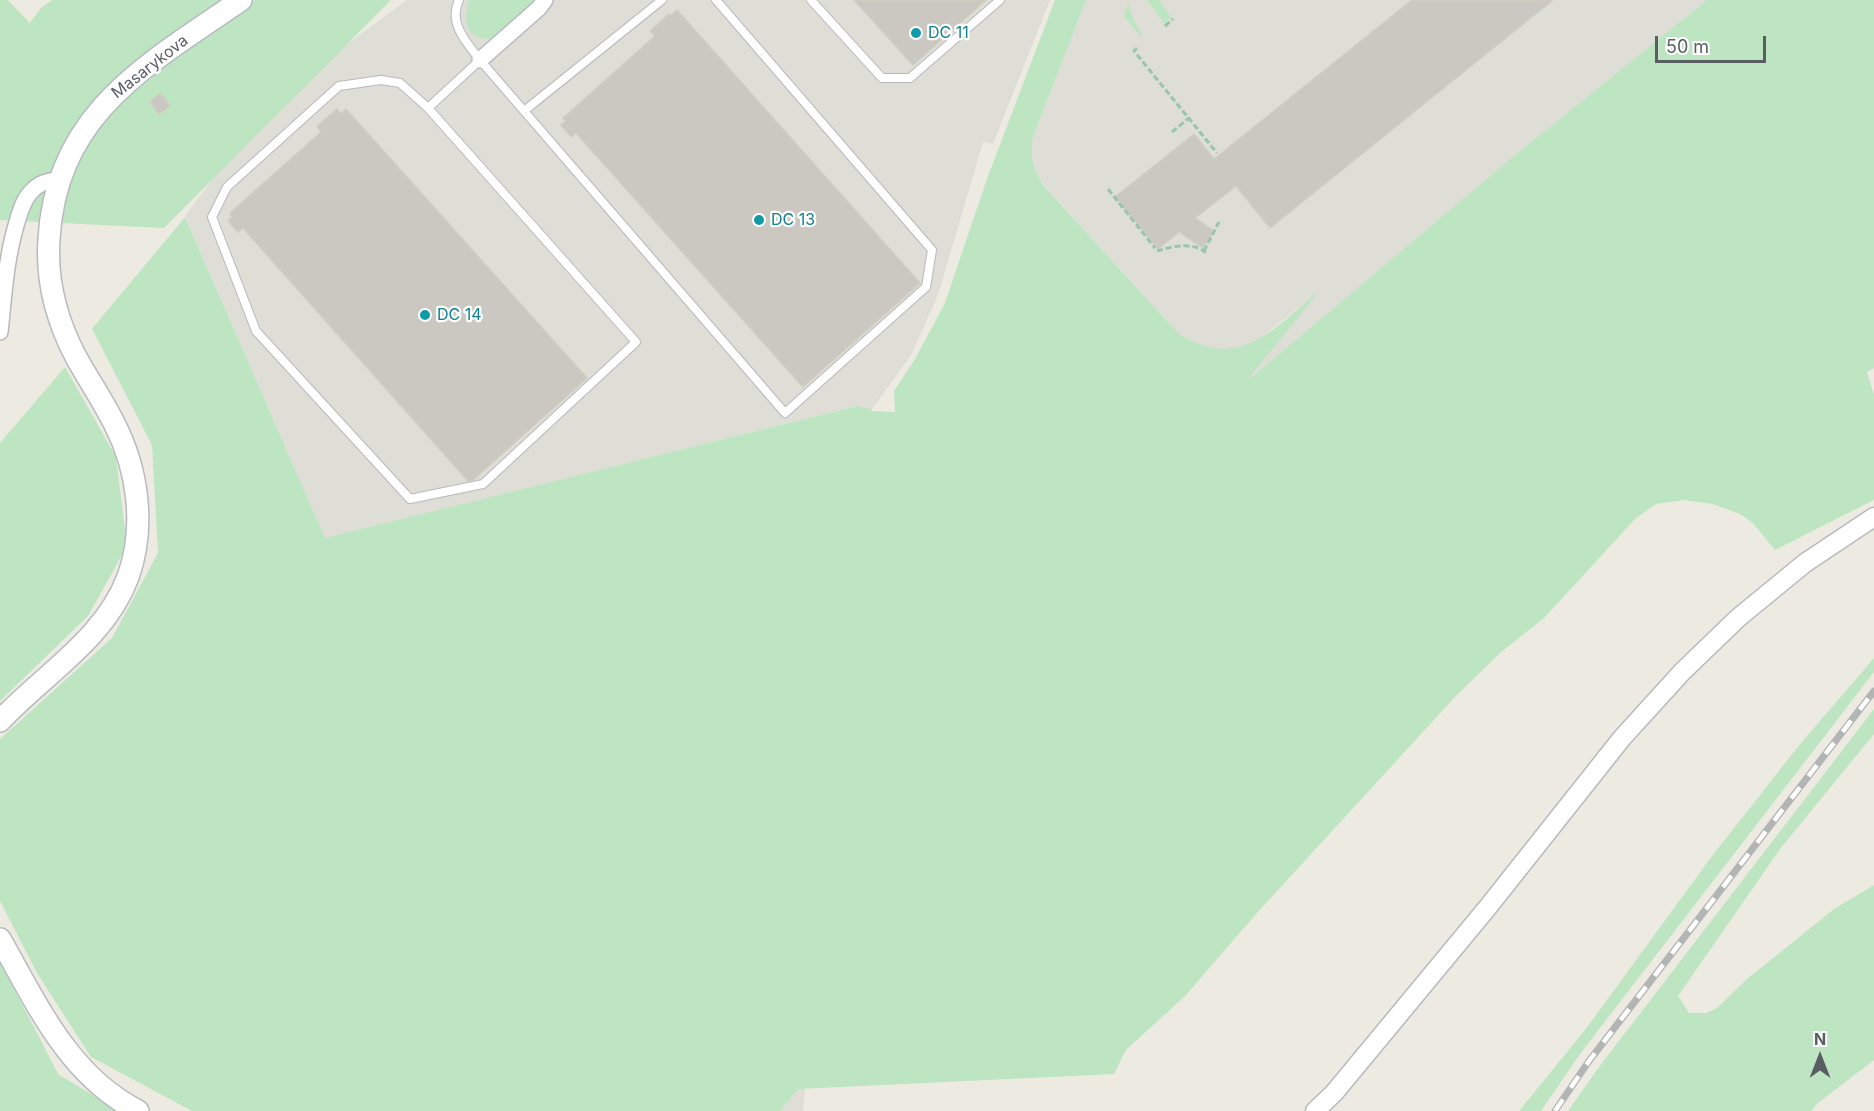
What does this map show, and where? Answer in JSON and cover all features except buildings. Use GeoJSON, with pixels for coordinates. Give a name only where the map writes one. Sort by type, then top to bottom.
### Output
{"type":"FeatureCollection","features":[{"type":"Feature","properties":{"kind":"main road","name":"Masarykova"},"geometry":{"type":"LineString","coordinates":[[0,722],[77,650],[107,615],[128,576],[137,531],[134,476],[126,449],[114,423],[75,356],[58,316],[53,294],[48,244],[58,180],[69,154],[100,108],[144,68],[241,0]]}},
{"type":"Feature","properties":{"kind":"main road"},"geometry":{"type":"LineString","coordinates":[[0,939],[53,1033],[67,1052],[102,1088],[138,1111]]}},
{"type":"Feature","properties":{"kind":"street"},"geometry":{"type":"LineString","coordinates":[[480,60],[545,0]]}},
{"type":"Feature","properties":{"kind":"street"},"geometry":{"type":"LineString","coordinates":[[0,332],[9,250],[21,211],[30,193],[38,185],[46,181],[58,180]]}},
{"type":"Feature","properties":{"kind":"street"},"geometry":{"type":"LineString","coordinates":[[1315,1111],[1334,1093],[1488,907],[1622,738],[1682,672],[1738,618],[1805,563],[1874,517]]}},
{"type":"Feature","properties":{"kind":"lane"},"geometry":{"type":"LineString","coordinates":[[459,0],[454,11],[460,34],[480,60],[785,413],[926,287],[932,250],[716,0]]}},
{"type":"Feature","properties":{"kind":"lane"},"geometry":{"type":"LineString","coordinates":[[524,111],[662,0]]}},
{"type":"Feature","properties":{"kind":"lane"},"geometry":{"type":"LineString","coordinates":[[811,0],[882,78],[909,78],[1000,0]]}},
{"type":"Feature","properties":{"kind":"lane"},"geometry":{"type":"LineString","coordinates":[[428,108],[480,60]]}},
{"type":"Feature","properties":{"kind":"lane"},"geometry":{"type":"LineString","coordinates":[[381,80],[400,83],[428,108],[636,342],[483,484],[410,499],[256,331],[212,217],[227,187],[339,86],[381,80]]}},
{"type":"Feature","properties":{"kind":"path"},"geometry":{"type":"LineString","coordinates":[[1165,26],[1173,19]]}},
{"type":"Feature","properties":{"kind":"path"},"geometry":{"type":"LineString","coordinates":[[1137,48],[1134,51],[1216,153]]}},
{"type":"Feature","properties":{"kind":"path"},"geometry":{"type":"LineString","coordinates":[[1172,132],[1188,118]]}},
{"type":"Feature","properties":{"kind":"path"},"geometry":{"type":"LineString","coordinates":[[1108,189],[1156,250],[1190,245],[1206,253],[1219,222]]}},
{"type":"Feature","properties":{"kind":"shaded area"},"geometry":{"type":"Polygon","coordinates":[[[407,0],[1050,0],[993,144],[983,142],[938,295],[911,355],[872,409],[857,406],[325,538],[185,216],[249,130],[294,83],[407,0]]]}},
{"type":"Feature","properties":{"kind":"shaded area"},"geometry":{"type":"Polygon","coordinates":[[[1086,0],[1707,0],[1515,155],[1253,376],[1247,378],[1317,293],[1259,339],[1241,347],[1225,350],[1192,343],[1178,333],[1042,183],[1036,172],[1031,149],[1033,137],[1086,0]]]}},
{"type":"Feature","properties":{"kind":"shaded area"},"geometry":{"type":"Polygon","coordinates":[[[798,1089],[805,1089],[803,1111],[780,1111],[798,1089]]]}},
{"type":"Feature","properties":{"kind":"green space"},"geometry":{"type":"Polygon","coordinates":[[[0,0],[8,0],[29,22],[28,25],[42,7],[52,0],[391,0],[164,228],[0,220],[0,0]]]}},
{"type":"Feature","properties":{"kind":"green space"},"geometry":{"type":"Polygon","coordinates":[[[469,0],[540,0],[501,36],[490,39],[476,36],[468,28],[466,18],[469,0]]]}},
{"type":"Feature","properties":{"kind":"green space"},"geometry":{"type":"Polygon","coordinates":[[[1055,0],[1086,0],[1033,137],[1032,156],[1037,174],[1044,186],[1178,333],[1200,344],[1220,349],[1238,347],[1255,341],[1271,331],[1320,290],[1249,378],[1515,155],[1707,0],[1874,0],[1874,368],[1867,372],[1874,395],[1874,500],[1775,550],[1753,523],[1740,514],[1712,504],[1684,500],[1656,504],[1636,518],[1544,618],[1500,653],[1454,698],[1256,914],[1185,996],[1126,1050],[1114,1074],[798,1089],[780,1111],[192,1111],[91,1057],[37,973],[0,901],[0,739],[112,638],[158,553],[152,445],[92,329],[185,217],[325,538],[857,406],[872,409],[871,411],[895,412],[894,391],[915,359],[945,303],[988,176],[1055,0]]]}},
{"type":"Feature","properties":{"kind":"green space"},"geometry":{"type":"Polygon","coordinates":[[[1147,0],[1159,0],[1171,17],[1164,23],[1147,0]]]}},
{"type":"Feature","properties":{"kind":"green space"},"geometry":{"type":"Polygon","coordinates":[[[1128,3],[1135,23],[1142,34],[1140,36],[1124,16],[1128,3]]]}},
{"type":"Feature","properties":{"kind":"green space"},"geometry":{"type":"Polygon","coordinates":[[[65,367],[116,457],[127,546],[88,616],[0,701],[0,443],[65,367]]]}},
{"type":"Feature","properties":{"kind":"green space"},"geometry":{"type":"Polygon","coordinates":[[[1874,658],[1874,672],[1580,1054],[1541,1111],[1519,1111],[1585,1030],[1712,856],[1801,743],[1874,658]]]}},
{"type":"Feature","properties":{"kind":"green space"},"geometry":{"type":"Polygon","coordinates":[[[1874,709],[1874,734],[1780,849],[1678,996],[1689,1013],[1706,1013],[1717,1008],[1747,979],[1834,909],[1874,885],[1874,1060],[1818,1103],[1811,1111],[1568,1111],[1599,1067],[1874,709]]]}},
{"type":"Feature","properties":{"kind":"green space"},"geometry":{"type":"Polygon","coordinates":[[[0,961],[58,1074],[119,1111],[0,1111],[0,961]]]}},
{"type":"Feature","properties":{"kind":"railway"},"geometry":{"type":"LineString","coordinates":[[1555,1111],[1589,1061],[1874,691]]}},
{"type":"Feature","properties":{"kind":"place","name":"DC 11"},"geometry":{"type":"Point","coordinates":[916,33]}},
{"type":"Feature","properties":{"kind":"place","name":"DC 13"},"geometry":{"type":"Point","coordinates":[759,220]}},
{"type":"Feature","properties":{"kind":"place","name":"DC 14"},"geometry":{"type":"Point","coordinates":[425,315]}}]}
